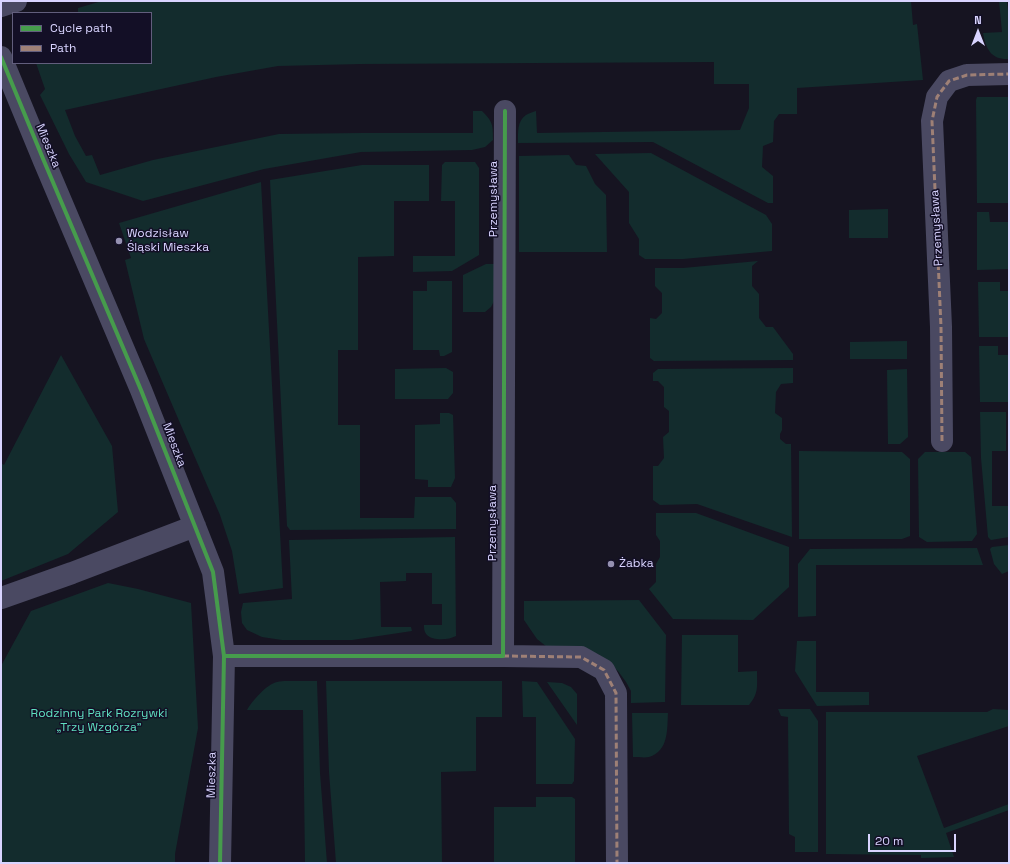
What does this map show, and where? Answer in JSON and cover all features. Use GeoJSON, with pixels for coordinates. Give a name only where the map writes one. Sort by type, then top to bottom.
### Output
{"type":"FeatureCollection","features":[{"type":"Feature","properties":{"kind":"street"},"geometry":{"type":"LineString","coordinates":[[1,6],[16,1]]}},
{"type":"Feature","properties":{"kind":"street","name":"Mieszka"},"geometry":{"type":"LineString","coordinates":[[1,57],[142,390],[213,572],[224,656],[220,863]]}},
{"type":"Feature","properties":{"kind":"street","name":"Przemysława"},"geometry":{"type":"LineString","coordinates":[[942,441],[941,327],[932,121],[937,97],[948,81],[967,75],[1009,74]]}},
{"type":"Feature","properties":{"kind":"street","name":"Przemysława"},"geometry":{"type":"LineString","coordinates":[[503,656],[505,111]]}},
{"type":"Feature","properties":{"kind":"street"},"geometry":{"type":"LineString","coordinates":[[1,598],[79,571],[195,526]]}},
{"type":"Feature","properties":{"kind":"street"},"geometry":{"type":"LineString","coordinates":[[224,656],[581,657],[604,670],[616,693],[617,863]]}},
{"type":"Feature","properties":{"kind":"green space"},"geometry":{"type":"Polygon","coordinates":[[[102,1],[911,1],[913,25],[917,24],[923,80],[797,88],[797,114],[779,114],[774,121],[773,142],[763,146],[762,167],[773,176],[773,203],[768,203],[653,142],[518,143],[521,120],[526,115],[536,111],[537,133],[740,130],[749,108],[749,84],[714,84],[714,62],[361,64],[278,66],[216,77],[65,110],[75,136],[86,156],[92,155],[100,175],[153,160],[279,134],[473,133],[473,111],[482,111],[490,121],[492,127],[493,140],[485,147],[472,150],[361,152],[264,169],[143,201],[86,182],[69,154],[40,95],[45,89],[36,64],[152,64],[152,12],[78,12],[78,8],[102,1]]]}},
{"type":"Feature","properties":{"kind":"green space"},"geometry":{"type":"Polygon","coordinates":[[[999,1],[1007,1],[1009,20],[1009,59],[998,58],[990,52],[983,33],[1002,32],[999,1]]]}},
{"type":"Feature","properties":{"kind":"green space"},"geometry":{"type":"Polygon","coordinates":[[[977,97],[1009,97],[1009,203],[977,203],[977,97]]]}},
{"type":"Feature","properties":{"kind":"green space"},"geometry":{"type":"Polygon","coordinates":[[[651,153],[766,215],[772,224],[772,251],[683,259],[645,259],[639,255],[639,239],[629,223],[629,192],[595,154],[651,153]]]}},
{"type":"Feature","properties":{"kind":"green space"},"geometry":{"type":"Polygon","coordinates":[[[569,155],[576,165],[586,166],[595,184],[606,195],[607,252],[519,252],[519,156],[569,155]]]}},
{"type":"Feature","properties":{"kind":"green space"},"geometry":{"type":"Polygon","coordinates":[[[445,162],[475,162],[479,168],[479,255],[452,271],[413,272],[413,256],[455,256],[455,201],[441,201],[442,165],[445,162]]]}},
{"type":"Feature","properties":{"kind":"green space"},"geometry":{"type":"Polygon","coordinates":[[[362,165],[429,165],[429,201],[394,201],[394,256],[358,257],[358,350],[338,350],[338,425],[360,425],[360,518],[414,518],[415,497],[451,497],[456,503],[456,529],[290,530],[287,526],[270,180],[362,165]]]}},
{"type":"Feature","properties":{"kind":"green space"},"geometry":{"type":"Polygon","coordinates":[[[261,182],[283,588],[239,594],[232,551],[220,515],[144,339],[125,260],[131,258],[119,223],[261,182]]]}},
{"type":"Feature","properties":{"kind":"green space"},"geometry":{"type":"Polygon","coordinates":[[[888,209],[888,238],[849,238],[849,210],[888,209]]]}},
{"type":"Feature","properties":{"kind":"green space"},"geometry":{"type":"Polygon","coordinates":[[[977,212],[989,212],[990,222],[1009,222],[1009,269],[977,270],[977,212]]]}},
{"type":"Feature","properties":{"kind":"green space"},"geometry":{"type":"Polygon","coordinates":[[[758,261],[752,266],[752,286],[759,294],[759,318],[766,327],[773,327],[793,354],[793,360],[654,361],[650,358],[650,318],[656,319],[662,313],[662,293],[655,286],[655,268],[683,268],[758,261]]]}},
{"type":"Feature","properties":{"kind":"green space"},"geometry":{"type":"Polygon","coordinates":[[[486,264],[494,264],[494,301],[491,307],[485,312],[463,312],[463,275],[486,264]]]}},
{"type":"Feature","properties":{"kind":"green space"},"geometry":{"type":"Polygon","coordinates":[[[427,281],[452,281],[452,352],[444,356],[440,356],[439,350],[413,350],[413,291],[427,291],[427,281]]]}},
{"type":"Feature","properties":{"kind":"green space"},"geometry":{"type":"Polygon","coordinates":[[[978,282],[1000,282],[1000,291],[1009,291],[1009,337],[979,337],[978,282]]]}},
{"type":"Feature","properties":{"kind":"green space"},"geometry":{"type":"Polygon","coordinates":[[[907,341],[907,359],[850,359],[850,342],[907,341]]]}},
{"type":"Feature","properties":{"kind":"green space"},"geometry":{"type":"Polygon","coordinates":[[[979,346],[998,346],[998,355],[1009,355],[1009,402],[980,402],[979,346]]]}},
{"type":"Feature","properties":{"kind":"green space"},"geometry":{"type":"Polygon","coordinates":[[[61,355],[112,446],[118,512],[68,554],[1,581],[1,463],[4,465],[61,355]]]}},
{"type":"Feature","properties":{"kind":"green space"},"geometry":{"type":"Polygon","coordinates":[[[446,368],[453,372],[453,393],[448,399],[395,399],[395,369],[446,368]]]}},
{"type":"Feature","properties":{"kind":"green space"},"geometry":{"type":"Polygon","coordinates":[[[793,368],[793,383],[781,384],[776,392],[775,413],[782,418],[780,439],[786,444],[791,444],[792,537],[697,504],[660,505],[653,500],[653,466],[658,466],[664,458],[663,437],[669,432],[669,411],[664,407],[664,387],[658,381],[653,381],[653,373],[658,369],[793,368]]]}},
{"type":"Feature","properties":{"kind":"green space"},"geometry":{"type":"Polygon","coordinates":[[[907,369],[908,437],[900,444],[888,444],[887,370],[907,369]]]}},
{"type":"Feature","properties":{"kind":"green space"},"geometry":{"type":"Polygon","coordinates":[[[980,412],[1006,412],[1006,451],[992,451],[992,506],[1009,506],[1009,537],[991,540],[988,537],[981,458],[980,412]]]}},
{"type":"Feature","properties":{"kind":"green space"},"geometry":{"type":"Polygon","coordinates":[[[440,413],[449,413],[453,415],[455,478],[451,487],[428,487],[428,480],[415,479],[415,425],[440,424],[440,413]]]}},
{"type":"Feature","properties":{"kind":"green space"},"geometry":{"type":"Polygon","coordinates":[[[799,451],[902,452],[910,459],[910,536],[902,539],[799,539],[799,451]]]}},
{"type":"Feature","properties":{"kind":"green space"},"geometry":{"type":"Polygon","coordinates":[[[925,452],[965,452],[971,457],[977,534],[972,541],[927,542],[919,537],[918,459],[925,452]]]}},
{"type":"Feature","properties":{"kind":"green space"},"geometry":{"type":"Polygon","coordinates":[[[656,513],[696,513],[789,547],[789,587],[753,620],[673,619],[649,589],[656,582],[656,564],[660,557],[660,541],[656,535],[656,513]]]}},
{"type":"Feature","properties":{"kind":"green space"},"geometry":{"type":"Polygon","coordinates":[[[455,537],[456,636],[445,639],[433,638],[427,635],[425,631],[424,625],[442,625],[442,604],[432,604],[432,573],[406,573],[406,581],[380,582],[381,627],[411,627],[412,631],[352,640],[282,640],[262,637],[247,630],[242,623],[241,612],[243,603],[292,599],[289,540],[455,537]]]}},
{"type":"Feature","properties":{"kind":"green space"},"geometry":{"type":"Polygon","coordinates":[[[1009,545],[1009,571],[1002,574],[994,564],[990,549],[992,547],[1009,545]]]}},
{"type":"Feature","properties":{"kind":"green space"},"geometry":{"type":"Polygon","coordinates":[[[977,548],[983,565],[816,565],[816,616],[798,617],[798,564],[810,549],[977,548]]]}},
{"type":"Feature","properties":{"kind":"green space","name":"Rodzinny Park Rozrywki „Trzy Wzgórza”"},"geometry":{"type":"Polygon","coordinates":[[[108,583],[191,603],[198,728],[175,854],[175,863],[1,863],[1,666],[31,611],[108,583]]]}},
{"type":"Feature","properties":{"kind":"green space"},"geometry":{"type":"Polygon","coordinates":[[[639,600],[666,635],[665,702],[631,703],[631,691],[626,682],[618,671],[598,654],[586,650],[547,647],[537,639],[524,620],[524,601],[639,600]]]}},
{"type":"Feature","properties":{"kind":"green space"},"geometry":{"type":"Polygon","coordinates":[[[682,635],[738,635],[738,672],[757,671],[756,693],[749,705],[681,705],[682,635]]]}},
{"type":"Feature","properties":{"kind":"green space"},"geometry":{"type":"Polygon","coordinates":[[[797,641],[816,641],[816,692],[869,692],[869,705],[817,706],[795,671],[797,641]]]}},
{"type":"Feature","properties":{"kind":"green space"},"geometry":{"type":"Polygon","coordinates":[[[287,681],[317,681],[320,773],[327,863],[305,863],[303,710],[247,710],[264,689],[273,683],[287,681]]]}},
{"type":"Feature","properties":{"kind":"green space"},"geometry":{"type":"Polygon","coordinates":[[[326,681],[502,681],[502,717],[476,717],[476,771],[441,772],[442,863],[336,863],[329,772],[326,681]]]}},
{"type":"Feature","properties":{"kind":"green space"},"geometry":{"type":"Polygon","coordinates":[[[522,681],[537,682],[575,739],[574,781],[572,784],[536,784],[536,717],[523,717],[522,681]]]}},
{"type":"Feature","properties":{"kind":"green space"},"geometry":{"type":"Polygon","coordinates":[[[547,682],[562,683],[571,687],[577,694],[577,725],[547,682]]]}},
{"type":"Feature","properties":{"kind":"green space"},"geometry":{"type":"Polygon","coordinates":[[[778,709],[810,709],[818,721],[818,852],[795,852],[795,837],[789,834],[788,717],[781,716],[778,709]]]}},
{"type":"Feature","properties":{"kind":"green space"},"geometry":{"type":"Polygon","coordinates":[[[993,709],[1009,710],[1009,726],[917,756],[944,828],[1009,804],[1009,810],[946,833],[954,857],[921,858],[921,855],[826,854],[826,712],[987,712],[993,709]]]}},
{"type":"Feature","properties":{"kind":"green space"},"geometry":{"type":"Polygon","coordinates":[[[632,713],[668,713],[666,739],[664,745],[656,754],[649,757],[633,757],[632,713]]]}},
{"type":"Feature","properties":{"kind":"green space"},"geometry":{"type":"Polygon","coordinates":[[[536,797],[572,797],[575,799],[575,863],[494,863],[494,807],[536,807],[536,797]]]}},
{"type":"Feature","properties":{"kind":"marked path"},"geometry":{"type":"LineString","coordinates":[[942,441],[941,327],[932,121],[937,97],[949,81],[967,75],[1009,74]]}},
{"type":"Feature","properties":{"kind":"marked path"},"geometry":{"type":"LineString","coordinates":[[503,656],[581,657],[604,670],[616,693],[617,863]]}},
{"type":"Feature","properties":{"kind":"cycle path"},"geometry":{"type":"LineString","coordinates":[[1,57],[141,390],[213,572],[224,656],[220,863]]}},
{"type":"Feature","properties":{"kind":"cycle path"},"geometry":{"type":"LineString","coordinates":[[224,656],[503,656],[505,111]]}},
{"type":"Feature","properties":{"kind":"place","name":"Wodzisław Śląski Mieszka"},"geometry":{"type":"Point","coordinates":[119,241]}},
{"type":"Feature","properties":{"kind":"place","name":"Żabka"},"geometry":{"type":"Point","coordinates":[611,564]}}]}
